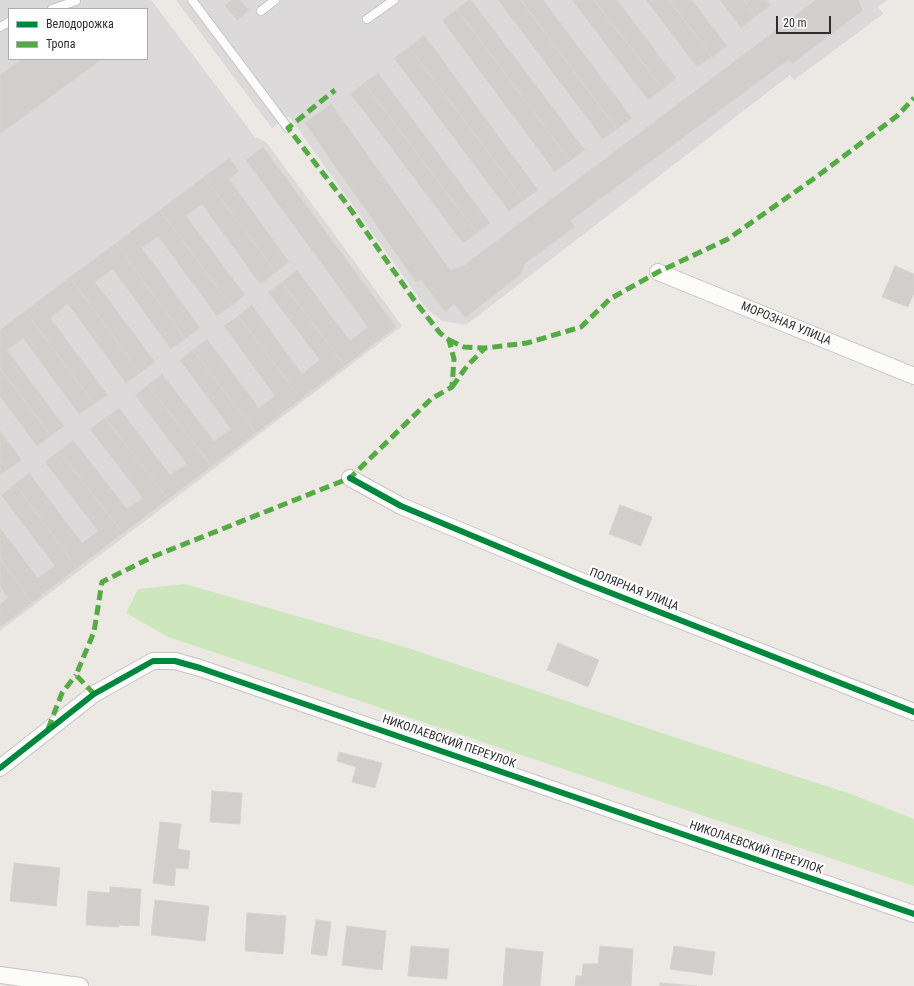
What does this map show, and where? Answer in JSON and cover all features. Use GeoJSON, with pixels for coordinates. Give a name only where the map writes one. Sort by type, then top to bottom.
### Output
{"type":"FeatureCollection","features":[{"type":"Feature","properties":{"kind":"street","name":"МОРОЗНАЯ УЛИЦА"},"geometry":{"type":"LineString","coordinates":[[658,272],[914,376]]}},
{"type":"Feature","properties":{"kind":"street","name":"ПОЛЯРНАЯ УЛИЦА"},"geometry":{"type":"LineString","coordinates":[[350,478],[401,506],[583,582],[914,712]]}},
{"type":"Feature","properties":{"kind":"street","name":"НИКОЛАЕВСКИЙ ПЕРЕУЛОК"},"geometry":{"type":"LineString","coordinates":[[0,768],[94,694],[153,661],[174,661],[200,668],[914,914]]}},
{"type":"Feature","properties":{"kind":"street"},"geometry":{"type":"LineString","coordinates":[[0,975],[80,986]]}},
{"type":"Feature","properties":{"kind":"lane"},"geometry":{"type":"LineString","coordinates":[[192,0],[288,128]]}},
{"type":"Feature","properties":{"kind":"lane"},"geometry":{"type":"LineString","coordinates":[[261,11],[274,0]]}},
{"type":"Feature","properties":{"kind":"lane"},"geometry":{"type":"LineString","coordinates":[[367,19],[394,0]]}},
{"type":"Feature","properties":{"kind":"lane"},"geometry":{"type":"LineString","coordinates":[[55,8],[76,1]]}},
{"type":"Feature","properties":{"kind":"shaded area"},"geometry":{"type":"Polygon","coordinates":[[[0,0],[151,0],[255,137],[266,142],[402,326],[0,631],[0,0]]]}},
{"type":"Feature","properties":{"kind":"shaded area"},"geometry":{"type":"Polygon","coordinates":[[[176,0],[887,0],[878,7],[883,14],[794,80],[790,75],[466,325],[442,321],[426,308],[289,116],[272,128],[176,0]]]}},
{"type":"Feature","properties":{"kind":"green space"},"geometry":{"type":"Polygon","coordinates":[[[185,584],[405,647],[677,738],[851,794],[914,819],[914,886],[168,637],[126,613],[138,589],[185,584]]]}},
{"type":"Feature","properties":{"kind":"building"},"geometry":{"type":"Polygon","coordinates":[[[231,0],[240,0],[249,10],[237,20],[225,6],[231,0]]]}},
{"type":"Feature","properties":{"kind":"building"},"geometry":{"type":"Polygon","coordinates":[[[471,0],[585,150],[570,161],[457,9],[471,0]]]}},
{"type":"Feature","properties":{"kind":"building"},"geometry":{"type":"Polygon","coordinates":[[[498,0],[521,0],[617,129],[603,139],[498,0]]]}},
{"type":"Feature","properties":{"kind":"building"},"geometry":{"type":"Polygon","coordinates":[[[521,0],[543,0],[632,118],[617,129],[521,0]]]}},
{"type":"Feature","properties":{"kind":"building"},"geometry":{"type":"Polygon","coordinates":[[[572,0],[594,0],[663,89],[648,100],[572,0]]]}},
{"type":"Feature","properties":{"kind":"building"},"geometry":{"type":"Polygon","coordinates":[[[594,0],[617,0],[676,78],[663,89],[594,0]]]}},
{"type":"Feature","properties":{"kind":"building"},"geometry":{"type":"Polygon","coordinates":[[[646,0],[669,0],[712,57],[697,67],[646,0]]]}},
{"type":"Feature","properties":{"kind":"building"},"geometry":{"type":"Polygon","coordinates":[[[669,0],[692,0],[727,46],[712,57],[669,0]]]}},
{"type":"Feature","properties":{"kind":"building"},"geometry":{"type":"Polygon","coordinates":[[[720,0],[744,0],[756,16],[741,28],[720,0]]]}},
{"type":"Feature","properties":{"kind":"building"},"geometry":{"type":"Polygon","coordinates":[[[744,0],[767,0],[771,5],[756,16],[744,0]]]}},
{"type":"Feature","properties":{"kind":"building"},"geometry":{"type":"Polygon","coordinates":[[[816,0],[859,0],[858,1],[863,10],[793,63],[788,60],[570,221],[575,227],[525,263],[521,274],[465,318],[454,304],[445,312],[421,279],[416,282],[305,123],[331,104],[450,270],[463,266],[816,0]]]}},
{"type":"Feature","properties":{"kind":"building"},"geometry":{"type":"Polygon","coordinates":[[[457,9],[570,161],[555,172],[442,20],[457,9]]]}},
{"type":"Feature","properties":{"kind":"building"},"geometry":{"type":"Polygon","coordinates":[[[424,35],[538,190],[524,200],[409,47],[424,35]]]}},
{"type":"Feature","properties":{"kind":"building"},"geometry":{"type":"Polygon","coordinates":[[[409,47],[524,200],[509,211],[394,58],[409,47]]]}},
{"type":"Feature","properties":{"kind":"building"},"geometry":{"type":"Polygon","coordinates":[[[21,60],[101,60],[0,134],[0,75],[21,60]]]}},
{"type":"Feature","properties":{"kind":"building"},"geometry":{"type":"Polygon","coordinates":[[[378,73],[490,223],[477,233],[364,83],[378,73]]]}},
{"type":"Feature","properties":{"kind":"building"},"geometry":{"type":"Polygon","coordinates":[[[364,83],[477,233],[463,243],[351,94],[364,83]]]}},
{"type":"Feature","properties":{"kind":"building"},"geometry":{"type":"Polygon","coordinates":[[[263,147],[396,327],[345,366],[282,282],[297,270],[350,341],[368,327],[246,160],[263,147]]]}},
{"type":"Feature","properties":{"kind":"building"},"geometry":{"type":"Polygon","coordinates":[[[229,158],[239,171],[229,179],[289,262],[276,272],[204,177],[229,158]]]}},
{"type":"Feature","properties":{"kind":"building"},"geometry":{"type":"Polygon","coordinates":[[[204,177],[276,272],[260,284],[202,204],[186,216],[245,295],[231,306],[160,210],[204,177]]]}},
{"type":"Feature","properties":{"kind":"building"},"geometry":{"type":"Polygon","coordinates":[[[160,210],[231,306],[217,316],[158,236],[142,248],[200,328],[185,339],[116,243],[160,210]]]}},
{"type":"Feature","properties":{"kind":"building"},"geometry":{"type":"Polygon","coordinates":[[[116,243],[185,339],[171,349],[113,269],[95,282],[155,362],[140,373],[70,277],[116,243]]]}},
{"type":"Feature","properties":{"kind":"building"},"geometry":{"type":"Polygon","coordinates":[[[895,266],[914,274],[914,293],[908,307],[882,297],[895,266]]]}},
{"type":"Feature","properties":{"kind":"building"},"geometry":{"type":"Polygon","coordinates":[[[70,277],[140,373],[126,383],[68,304],[50,318],[108,395],[94,404],[25,311],[70,277]]]}},
{"type":"Feature","properties":{"kind":"building"},"geometry":{"type":"Polygon","coordinates":[[[282,282],[345,366],[301,399],[238,316],[252,305],[302,374],[320,360],[268,292],[282,282]]]}},
{"type":"Feature","properties":{"kind":"building"},"geometry":{"type":"Polygon","coordinates":[[[25,311],[94,404],[79,414],[23,338],[7,350],[64,426],[51,436],[0,368],[0,330],[25,311]]]}},
{"type":"Feature","properties":{"kind":"building"},"geometry":{"type":"Polygon","coordinates":[[[238,316],[301,399],[256,433],[193,350],[207,339],[259,408],[275,396],[224,326],[238,316]]]}},
{"type":"Feature","properties":{"kind":"building"},"geometry":{"type":"Polygon","coordinates":[[[193,350],[256,433],[212,466],[148,385],[162,374],[214,441],[231,429],[180,360],[193,350]]]}},
{"type":"Feature","properties":{"kind":"building"},"geometry":{"type":"Polygon","coordinates":[[[0,368],[51,436],[37,446],[0,396],[0,368]]]}},
{"type":"Feature","properties":{"kind":"building"},"geometry":{"type":"Polygon","coordinates":[[[148,385],[212,466],[168,499],[105,418],[119,408],[170,475],[187,464],[135,395],[148,385]]]}},
{"type":"Feature","properties":{"kind":"building"},"geometry":{"type":"Polygon","coordinates":[[[105,418],[168,499],[123,533],[59,451],[73,440],[127,509],[143,498],[90,429],[105,418]]]}},
{"type":"Feature","properties":{"kind":"building"},"geometry":{"type":"Polygon","coordinates":[[[0,431],[22,460],[7,470],[0,460],[0,431]]]}},
{"type":"Feature","properties":{"kind":"building"},"geometry":{"type":"Polygon","coordinates":[[[59,451],[123,533],[77,568],[15,484],[29,473],[82,543],[98,531],[45,462],[59,451]]]}},
{"type":"Feature","properties":{"kind":"building"},"geometry":{"type":"Polygon","coordinates":[[[0,460],[7,470],[0,475],[0,460]]]}},
{"type":"Feature","properties":{"kind":"building"},"geometry":{"type":"Polygon","coordinates":[[[15,484],[77,568],[32,603],[0,558],[0,528],[38,578],[55,566],[1,495],[15,484]]]}},
{"type":"Feature","properties":{"kind":"building"},"geometry":{"type":"Polygon","coordinates":[[[620,505],[652,517],[641,546],[609,534],[620,505]]]}},
{"type":"Feature","properties":{"kind":"building"},"geometry":{"type":"Polygon","coordinates":[[[0,558],[32,603],[0,627],[0,604],[8,598],[0,586],[0,558]]]}},
{"type":"Feature","properties":{"kind":"building"},"geometry":{"type":"Polygon","coordinates":[[[558,643],[599,660],[588,687],[547,670],[558,643]]]}},
{"type":"Feature","properties":{"kind":"building"},"geometry":{"type":"Polygon","coordinates":[[[339,752],[382,763],[375,788],[352,782],[356,767],[337,761],[339,752]]]}},
{"type":"Feature","properties":{"kind":"building"},"geometry":{"type":"Polygon","coordinates":[[[212,791],[242,793],[240,824],[210,822],[212,791]]]}},
{"type":"Feature","properties":{"kind":"building"},"geometry":{"type":"Polygon","coordinates":[[[160,822],[181,824],[178,849],[190,851],[188,869],[176,868],[174,886],[153,883],[160,822]]]}},
{"type":"Feature","properties":{"kind":"building"},"geometry":{"type":"Polygon","coordinates":[[[14,863],[60,868],[56,906],[10,901],[14,863]]]}},
{"type":"Feature","properties":{"kind":"building"},"geometry":{"type":"Polygon","coordinates":[[[110,887],[141,889],[139,926],[119,925],[119,927],[86,925],[88,891],[110,893],[110,887]]]}},
{"type":"Feature","properties":{"kind":"building"},"geometry":{"type":"Polygon","coordinates":[[[155,900],[209,906],[205,941],[151,935],[155,900]]]}},
{"type":"Feature","properties":{"kind":"building"},"geometry":{"type":"Polygon","coordinates":[[[247,913],[286,916],[283,954],[245,951],[247,913]]]}},
{"type":"Feature","properties":{"kind":"building"},"geometry":{"type":"Polygon","coordinates":[[[316,920],[331,922],[327,956],[311,954],[316,920]]]}},
{"type":"Feature","properties":{"kind":"building"},"geometry":{"type":"Polygon","coordinates":[[[347,926],[386,931],[382,970],[342,965],[347,926]]]}},
{"type":"Feature","properties":{"kind":"building"},"geometry":{"type":"Polygon","coordinates":[[[411,946],[449,949],[447,979],[408,976],[411,946]]]}},
{"type":"Feature","properties":{"kind":"building"},"geometry":{"type":"Polygon","coordinates":[[[600,946],[633,949],[631,986],[575,986],[576,976],[582,976],[583,964],[598,964],[600,946]]]}},
{"type":"Feature","properties":{"kind":"building"},"geometry":{"type":"Polygon","coordinates":[[[674,946],[715,952],[712,975],[670,969],[674,946]]]}},
{"type":"Feature","properties":{"kind":"building"},"geometry":{"type":"Polygon","coordinates":[[[506,948],[543,952],[540,986],[503,986],[506,948]]]}},
{"type":"Feature","properties":{"kind":"building"},"geometry":{"type":"Polygon","coordinates":[[[660,983],[697,986],[660,986],[660,983]]]}},
{"type":"Feature","properties":{"kind":"marked path"},"geometry":{"type":"LineString","coordinates":[[94,694],[76,675],[94,632],[102,582],[152,557],[350,478],[431,399],[452,387],[454,359],[449,340],[440,333],[417,304],[346,203],[288,128],[335,90]]}},
{"type":"Feature","properties":{"kind":"marked path"},"geometry":{"type":"LineString","coordinates":[[449,340],[464,347],[485,348],[527,343],[581,327],[610,299],[658,272],[728,239],[812,180],[897,116],[914,98]]}},
{"type":"Feature","properties":{"kind":"marked path"},"geometry":{"type":"LineString","coordinates":[[452,387],[467,366],[485,348]]}},
{"type":"Feature","properties":{"kind":"marked path"},"geometry":{"type":"LineString","coordinates":[[48,729],[62,693],[76,675]]}},
{"type":"Feature","properties":{"kind":"cycle path"},"geometry":{"type":"LineString","coordinates":[[350,478],[401,506],[583,582],[914,712]]}},
{"type":"Feature","properties":{"kind":"cycle path"},"geometry":{"type":"LineString","coordinates":[[0,768],[94,694],[153,661],[175,661],[200,668],[914,914]]}}]}
